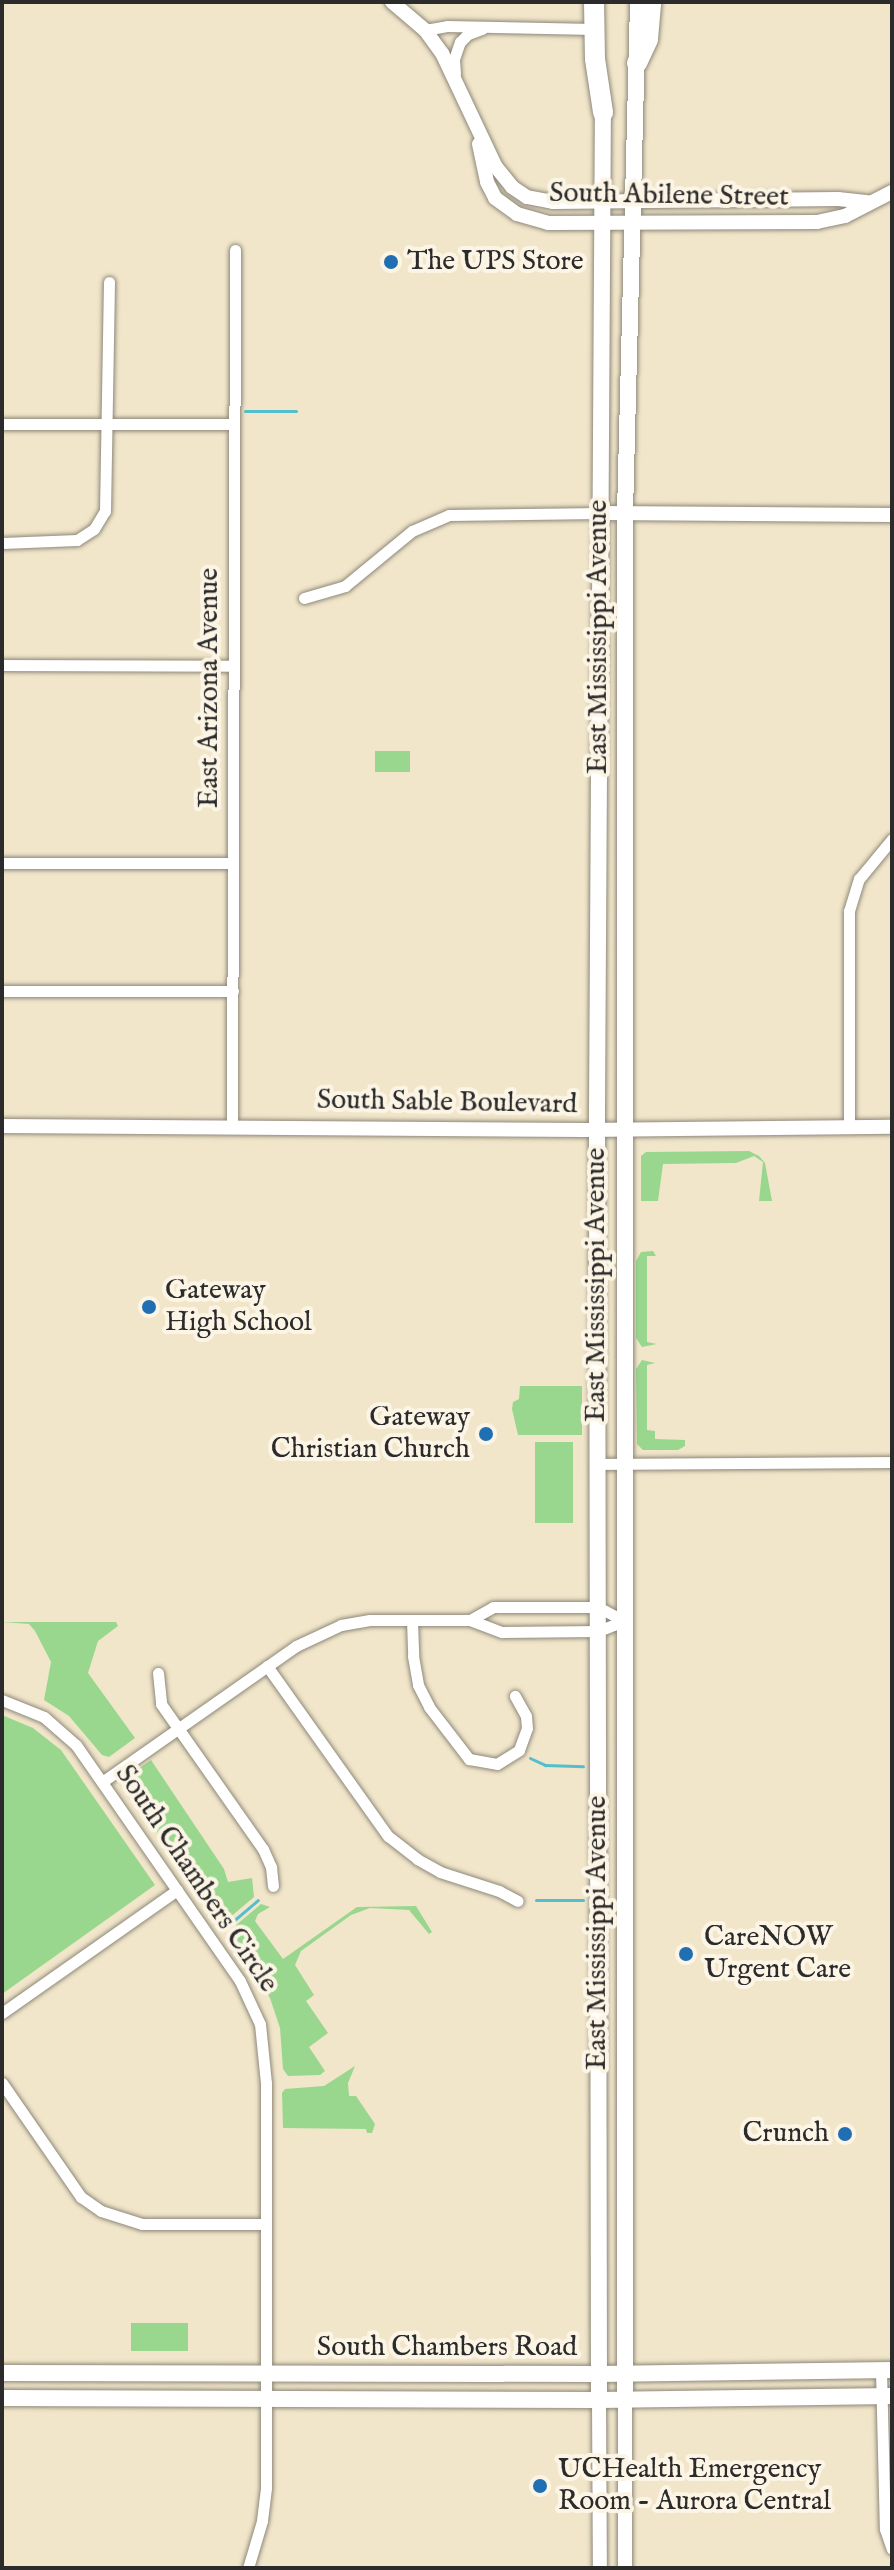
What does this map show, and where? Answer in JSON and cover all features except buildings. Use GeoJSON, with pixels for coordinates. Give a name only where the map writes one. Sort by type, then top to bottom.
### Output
{"type":"FeatureCollection","features":[{"type":"Feature","properties":{"kind":"highway"},"geometry":{"type":"LineString","coordinates":[[594,2],[603,112]]}},
{"type":"Feature","properties":{"kind":"highway"},"geometry":{"type":"LineString","coordinates":[[637,63],[648,39],[651,2]]}},
{"type":"Feature","properties":{"kind":"main road","name":"East Mississippi Avenue"},"geometry":{"type":"LineString","coordinates":[[599,2400],[597,1130],[604,2]]}},
{"type":"Feature","properties":{"kind":"main road","name":"East Mississippi Avenue"},"geometry":{"type":"LineString","coordinates":[[625,2400],[625,513],[638,2]]}},
{"type":"Feature","properties":{"kind":"main road","name":"South Chambers Road"},"geometry":{"type":"LineString","coordinates":[[2,2373],[625,2374],[887,2370]]}},
{"type":"Feature","properties":{"kind":"main road","name":"South Chambers Road"},"geometry":{"type":"LineString","coordinates":[[2,2398],[625,2400],[888,2396]]}},
{"type":"Feature","properties":{"kind":"street","name":"South Abilene Street"},"geometry":{"type":"LineString","coordinates":[[392,2],[425,30],[455,74],[477,130],[501,174],[523,195],[544,202],[838,199],[868,202]]}},
{"type":"Feature","properties":{"kind":"street"},"geometry":{"type":"LineString","coordinates":[[425,30],[447,26],[594,29]]}},
{"type":"Feature","properties":{"kind":"street"},"geometry":{"type":"LineString","coordinates":[[455,74],[460,42],[470,33],[486,28]]}},
{"type":"Feature","properties":{"kind":"street","name":"South Abilene Street"},"geometry":{"type":"LineString","coordinates":[[477,130],[487,182],[502,204],[517,214],[541,222],[632,225],[817,222],[845,216],[892,192]]}},
{"type":"Feature","properties":{"kind":"street","name":"East Arizona Avenue"},"geometry":{"type":"LineString","coordinates":[[232,1127],[235,250]]}},
{"type":"Feature","properties":{"kind":"street"},"geometry":{"type":"LineString","coordinates":[[2,543],[67,543],[94,529],[106,505],[109,282]]}},
{"type":"Feature","properties":{"kind":"street"},"geometry":{"type":"LineString","coordinates":[[2,424],[234,424]]}},
{"type":"Feature","properties":{"kind":"street"},"geometry":{"type":"LineString","coordinates":[[304,598],[329,593],[354,581],[412,531],[440,518],[463,513],[892,515]]}},
{"type":"Feature","properties":{"kind":"street"},"geometry":{"type":"LineString","coordinates":[[2,665],[234,666]]}},
{"type":"Feature","properties":{"kind":"street"},"geometry":{"type":"LineString","coordinates":[[849,1127],[849,911],[859,879],[892,839]]}},
{"type":"Feature","properties":{"kind":"street"},"geometry":{"type":"LineString","coordinates":[[2,863],[233,863]]}},
{"type":"Feature","properties":{"kind":"street"},"geometry":{"type":"LineString","coordinates":[[2,991],[233,991]]}},
{"type":"Feature","properties":{"kind":"street","name":"South Sable Boulevard"},"geometry":{"type":"LineString","coordinates":[[2,1126],[597,1130],[892,1127]]}},
{"type":"Feature","properties":{"kind":"street"},"geometry":{"type":"LineString","coordinates":[[598,1464],[892,1462]]}},
{"type":"Feature","properties":{"kind":"street"},"geometry":{"type":"LineString","coordinates":[[470,1620],[493,1607],[598,1607],[624,1621]]}},
{"type":"Feature","properties":{"kind":"street"},"geometry":{"type":"LineString","coordinates":[[412,1620],[418,1685],[429,1707],[469,1759],[497,1764],[519,1750],[527,1728],[526,1716],[515,1696]]}},
{"type":"Feature","properties":{"kind":"street"},"geometry":{"type":"LineString","coordinates":[[102,1782],[313,1635],[341,1625],[470,1620],[502,1632],[598,1631],[624,1621]]}},
{"type":"Feature","properties":{"kind":"street"},"geometry":{"type":"LineString","coordinates":[[267,1666],[388,1836],[417,1859],[440,1872],[499,1891],[518,1901]]}},
{"type":"Feature","properties":{"kind":"street"},"geometry":{"type":"LineString","coordinates":[[158,1673],[160,1701],[266,1854],[273,1886]]}},
{"type":"Feature","properties":{"kind":"street","name":"South Chambers Circle"},"geometry":{"type":"LineString","coordinates":[[2,1700],[35,1712],[59,1728],[102,1782],[245,1988],[260,2024],[266,2060],[266,2373]]}},
{"type":"Feature","properties":{"kind":"street"},"geometry":{"type":"LineString","coordinates":[[2,2013],[177,1890]]}},
{"type":"Feature","properties":{"kind":"street"},"geometry":{"type":"LineString","coordinates":[[2,2083],[77,2192],[101,2211],[142,2224],[266,2224]]}},
{"type":"Feature","properties":{"kind":"street"},"geometry":{"type":"LineString","coordinates":[[887,2370],[885,2529],[892,2549]]}},
{"type":"Feature","properties":{"kind":"street"},"geometry":{"type":"LineString","coordinates":[[248,2568],[266,2501],[266,2373]]}},
{"type":"Feature","properties":{"kind":"street","name":"East Mississippi Avenue"},"geometry":{"type":"LineString","coordinates":[[599,2400],[600,2568]]}},
{"type":"Feature","properties":{"kind":"street","name":"East Mississippi Avenue"},"geometry":{"type":"LineString","coordinates":[[625,2400],[625,2568]]}},
{"type":"Feature","properties":{"kind":"green space"},"geometry":{"type":"Polygon","coordinates":[[[375,751],[410,751],[410,772],[375,772],[375,751]]]}},
{"type":"Feature","properties":{"kind":"green space"},"geometry":{"type":"Polygon","coordinates":[[[749,1151],[765,1163],[772,1201],[759,1201],[763,1162],[754,1156],[736,1163],[663,1164],[658,1201],[641,1201],[641,1156],[646,1152],[749,1151]]]}},
{"type":"Feature","properties":{"kind":"green space"},"geometry":{"type":"Polygon","coordinates":[[[653,1251],[656,1256],[647,1256],[647,1342],[657,1344],[642,1347],[636,1338],[636,1261],[641,1252],[653,1251]]]}},
{"type":"Feature","properties":{"kind":"green space"},"geometry":{"type":"Polygon","coordinates":[[[642,1360],[655,1363],[647,1365],[647,1430],[655,1431],[655,1439],[685,1440],[685,1446],[678,1450],[643,1450],[637,1444],[636,1369],[642,1360]]]}},
{"type":"Feature","properties":{"kind":"green space"},"geometry":{"type":"Polygon","coordinates":[[[520,1386],[582,1386],[582,1435],[518,1435],[512,1409],[513,1402],[519,1399],[520,1386]]]}},
{"type":"Feature","properties":{"kind":"green space"},"geometry":{"type":"Polygon","coordinates":[[[535,1442],[573,1442],[573,1523],[535,1523],[535,1442]]]}},
{"type":"Feature","properties":{"kind":"green space"},"geometry":{"type":"Polygon","coordinates":[[[2,1622],[116,1622],[118,1626],[98,1641],[88,1673],[135,1738],[109,1757],[102,1755],[69,1716],[44,1700],[51,1662],[35,1631],[29,1624],[2,1622]]]}},
{"type":"Feature","properties":{"kind":"green space"},"geometry":{"type":"Polygon","coordinates":[[[2,1715],[33,1728],[61,1750],[155,1885],[2,1994],[2,1715]]]}},
{"type":"Feature","properties":{"kind":"green space"},"geometry":{"type":"Polygon","coordinates":[[[151,1760],[224,1869],[228,1882],[252,1878],[254,1897],[222,1924],[126,1787],[131,1774],[151,1760]]]}},
{"type":"Feature","properties":{"kind":"green space"},"geometry":{"type":"Polygon","coordinates":[[[261,1904],[270,1907],[258,1914],[255,1921],[283,1959],[357,1907],[416,1906],[432,1932],[429,1934],[409,1910],[370,1908],[351,1915],[301,1951],[295,1965],[314,1995],[306,2001],[328,2033],[309,2047],[325,2071],[320,2075],[288,2076],[283,2069],[280,2028],[270,1998],[228,1932],[261,1904]]]}},
{"type":"Feature","properties":{"kind":"green space"},"geometry":{"type":"Polygon","coordinates":[[[355,2066],[348,2083],[349,2096],[356,2096],[375,2124],[372,2133],[367,2133],[366,2129],[283,2128],[282,2093],[285,2089],[324,2086],[355,2066]]]}},
{"type":"Feature","properties":{"kind":"green space"},"geometry":{"type":"Polygon","coordinates":[[[131,2323],[188,2323],[188,2351],[131,2351],[131,2323]]]}},
{"type":"Feature","properties":{"kind":"waterway"},"geometry":{"type":"LineString","coordinates":[[245,411],[296,411]]}},
{"type":"Feature","properties":{"kind":"waterway"},"geometry":{"type":"LineString","coordinates":[[530,1758],[545,1765],[583,1766]]}},
{"type":"Feature","properties":{"kind":"waterway"},"geometry":{"type":"LineString","coordinates":[[225,1928],[258,1900]]}},
{"type":"Feature","properties":{"kind":"waterway"},"geometry":{"type":"LineString","coordinates":[[536,1900],[583,1900]]}},
{"type":"Feature","properties":{"kind":"place","name":"The UPS Store"},"geometry":{"type":"Point","coordinates":[391,262]}},
{"type":"Feature","properties":{"kind":"place","name":"Gateway High School"},"geometry":{"type":"Point","coordinates":[149,1307]}},
{"type":"Feature","properties":{"kind":"place","name":"Gateway Christian Church"},"geometry":{"type":"Point","coordinates":[486,1434]}},
{"type":"Feature","properties":{"kind":"place","name":"CareNOW Urgent Care"},"geometry":{"type":"Point","coordinates":[686,1954]}},
{"type":"Feature","properties":{"kind":"place","name":"Crunch"},"geometry":{"type":"Point","coordinates":[845,2134]}},
{"type":"Feature","properties":{"kind":"place","name":"UCHealth Emergency Room - Aurora Central"},"geometry":{"type":"Point","coordinates":[540,2486]}}]}
